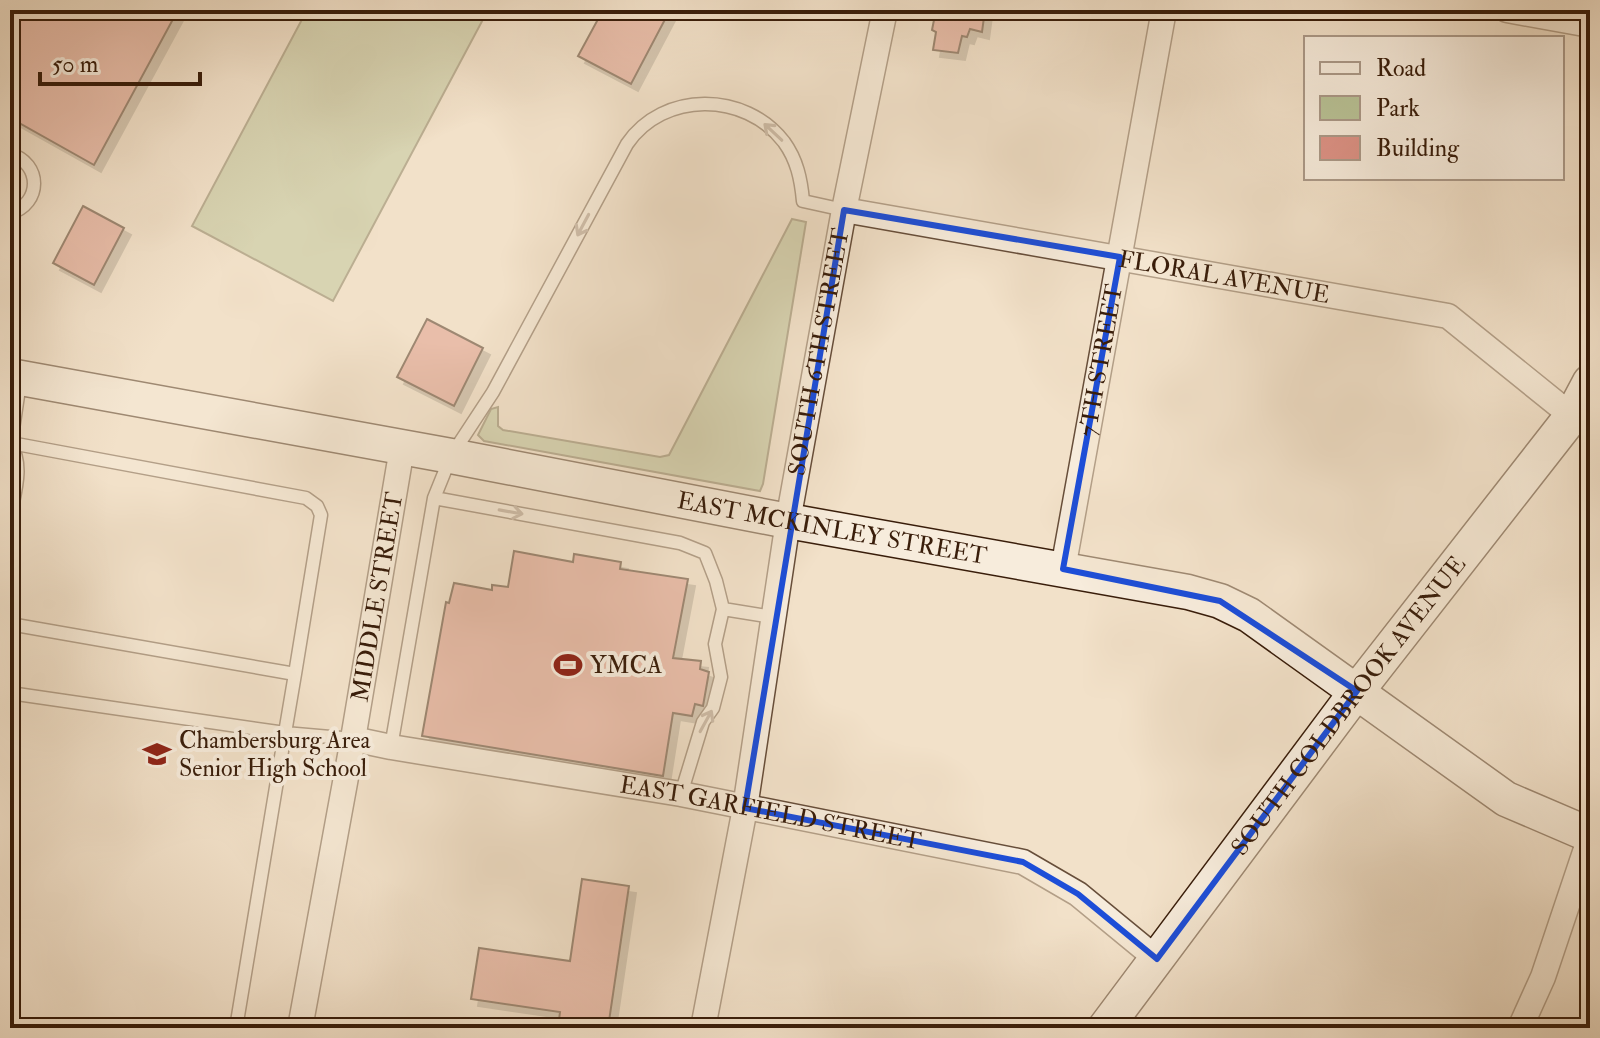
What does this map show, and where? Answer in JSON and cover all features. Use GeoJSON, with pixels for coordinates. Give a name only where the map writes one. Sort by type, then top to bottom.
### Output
{"type":"FeatureCollection","features":[{"type":"Feature","properties":{"kind":"street","name":"SOUTH 6TH STREET"},"geometry":{"type":"LineString","coordinates":[[703,1028],[745,808],[788,521],[844,210],[885,10]]}},
{"type":"Feature","properties":{"kind":"street","name":"7TH STREET"},"geometry":{"type":"LineString","coordinates":[[1063,569],[1164,10]]}},
{"type":"Feature","properties":{"kind":"street"},"geometry":{"type":"LineString","coordinates":[[1507,10],[1590,25]]}},
{"type":"Feature","properties":{"kind":"street","name":"FLORAL AVENUE"},"geometry":{"type":"LineString","coordinates":[[844,210],[1448,316],[1572,416]]}},
{"type":"Feature","properties":{"kind":"street","name":"EAST MCKINLEY STREET"},"geometry":{"type":"LineString","coordinates":[[16,377],[1188,592],[1220,601],[1249,615],[1506,799],[1590,836]]}},
{"type":"Feature","properties":{"kind":"street","name":"SOUTH COLDBROOK AVENUE"},"geometry":{"type":"LineString","coordinates":[[1105,1028],[1357,691],[1572,416],[1590,382]]}},
{"type":"Feature","properties":{"kind":"street","name":"MIDDLE STREET"},"geometry":{"type":"LineString","coordinates":[[300,1028],[402,448]]}},
{"type":"Feature","properties":{"kind":"street","name":"EAST GARFIELD STREET"},"geometry":{"type":"LineString","coordinates":[[353,739],[681,794],[1023,862],[1078,894],[1157,959]]}},
{"type":"Feature","properties":{"kind":"street"},"geometry":{"type":"LineString","coordinates":[[1520,1028],[1543,977],[1590,836]]}},
{"type":"Feature","properties":{"kind":"lane"},"geometry":{"type":"LineString","coordinates":[[391,747],[434,498],[451,456],[493,392],[636,130],[668,110],[687,105],[715,105],[746,112],[783,141],[795,161],[803,201],[844,210]]}},
{"type":"Feature","properties":{"kind":"lane"},"geometry":{"type":"LineString","coordinates":[[10,154],[25,161],[31,169],[34,188],[26,205],[10,213]]}},
{"type":"Feature","properties":{"kind":"lane"},"geometry":{"type":"LineString","coordinates":[[10,517],[18,460],[10,443],[16,377]]}},
{"type":"Feature","properties":{"kind":"lane"},"geometry":{"type":"LineString","coordinates":[[10,443],[306,498],[317,506],[321,515],[236,1028]]}},
{"type":"Feature","properties":{"kind":"lane"},"geometry":{"type":"LineString","coordinates":[[434,498],[680,543],[705,553],[723,609],[715,644],[721,677],[713,708],[703,722],[681,794]]}},
{"type":"Feature","properties":{"kind":"lane"},"geometry":{"type":"LineString","coordinates":[[723,609],[773,617]]}},
{"type":"Feature","properties":{"kind":"lane"},"geometry":{"type":"LineString","coordinates":[[10,624],[295,674]]}},
{"type":"Feature","properties":{"kind":"lane"},"geometry":{"type":"LineString","coordinates":[[10,693],[285,733],[353,739]]}},
{"type":"Feature","properties":{"kind":"highlighted area"},"geometry":{"type":"Polygon","coordinates":[[[844,210],[1120,257],[1063,569],[1220,601],[1357,691],[1157,959],[1078,894],[1023,862],[745,808],[844,210]]]}},
{"type":"Feature","properties":{"kind":"green space"},"geometry":{"type":"Polygon","coordinates":[[[307,10],[488,10],[333,301],[192,226],[307,10]]]}},
{"type":"Feature","properties":{"kind":"green space"},"geometry":{"type":"Polygon","coordinates":[[[792,219],[806,222],[760,491],[484,441],[478,435],[491,409],[498,407],[498,426],[503,430],[660,457],[669,455],[792,219]]]}},
{"type":"Feature","properties":{"kind":"building"},"geometry":{"type":"Polygon","coordinates":[[[18,10],[178,10],[94,165],[14,120],[18,111],[10,106],[10,26],[18,10]]]}},
{"type":"Feature","properties":{"kind":"building"},"geometry":{"type":"Polygon","coordinates":[[[603,10],[670,10],[631,84],[578,56],[603,10]]]}},
{"type":"Feature","properties":{"kind":"building"},"geometry":{"type":"Polygon","coordinates":[[[936,10],[985,10],[982,32],[970,29],[967,37],[962,36],[958,53],[933,50],[936,32],[932,30],[936,10]]]}},
{"type":"Feature","properties":{"kind":"building"},"geometry":{"type":"Polygon","coordinates":[[[83,206],[124,228],[94,285],[53,263],[83,206]]]}},
{"type":"Feature","properties":{"kind":"building"},"geometry":{"type":"Polygon","coordinates":[[[427,319],[483,348],[454,406],[397,377],[427,319]]]}},
{"type":"Feature","properties":{"kind":"building","name":"YMCA"},"geometry":{"type":"Polygon","coordinates":[[[514,551],[573,562],[574,554],[621,562],[620,569],[688,579],[673,658],[701,661],[700,669],[709,672],[703,706],[695,704],[692,716],[673,713],[663,776],[422,736],[446,602],[449,603],[454,583],[492,590],[492,585],[508,587],[514,551]]]}},
{"type":"Feature","properties":{"kind":"building"},"geometry":{"type":"Polygon","coordinates":[[[582,879],[629,886],[608,1028],[558,1028],[560,1012],[471,999],[479,948],[570,961],[582,879]]]}},
{"type":"Feature","properties":{"kind":"place","name":"YMCA"},"geometry":{"type":"Point","coordinates":[568,665]}},
{"type":"Feature","properties":{"kind":"place","name":"Chambersburg Area Senior High School"},"geometry":{"type":"Point","coordinates":[157,754]}}]}
